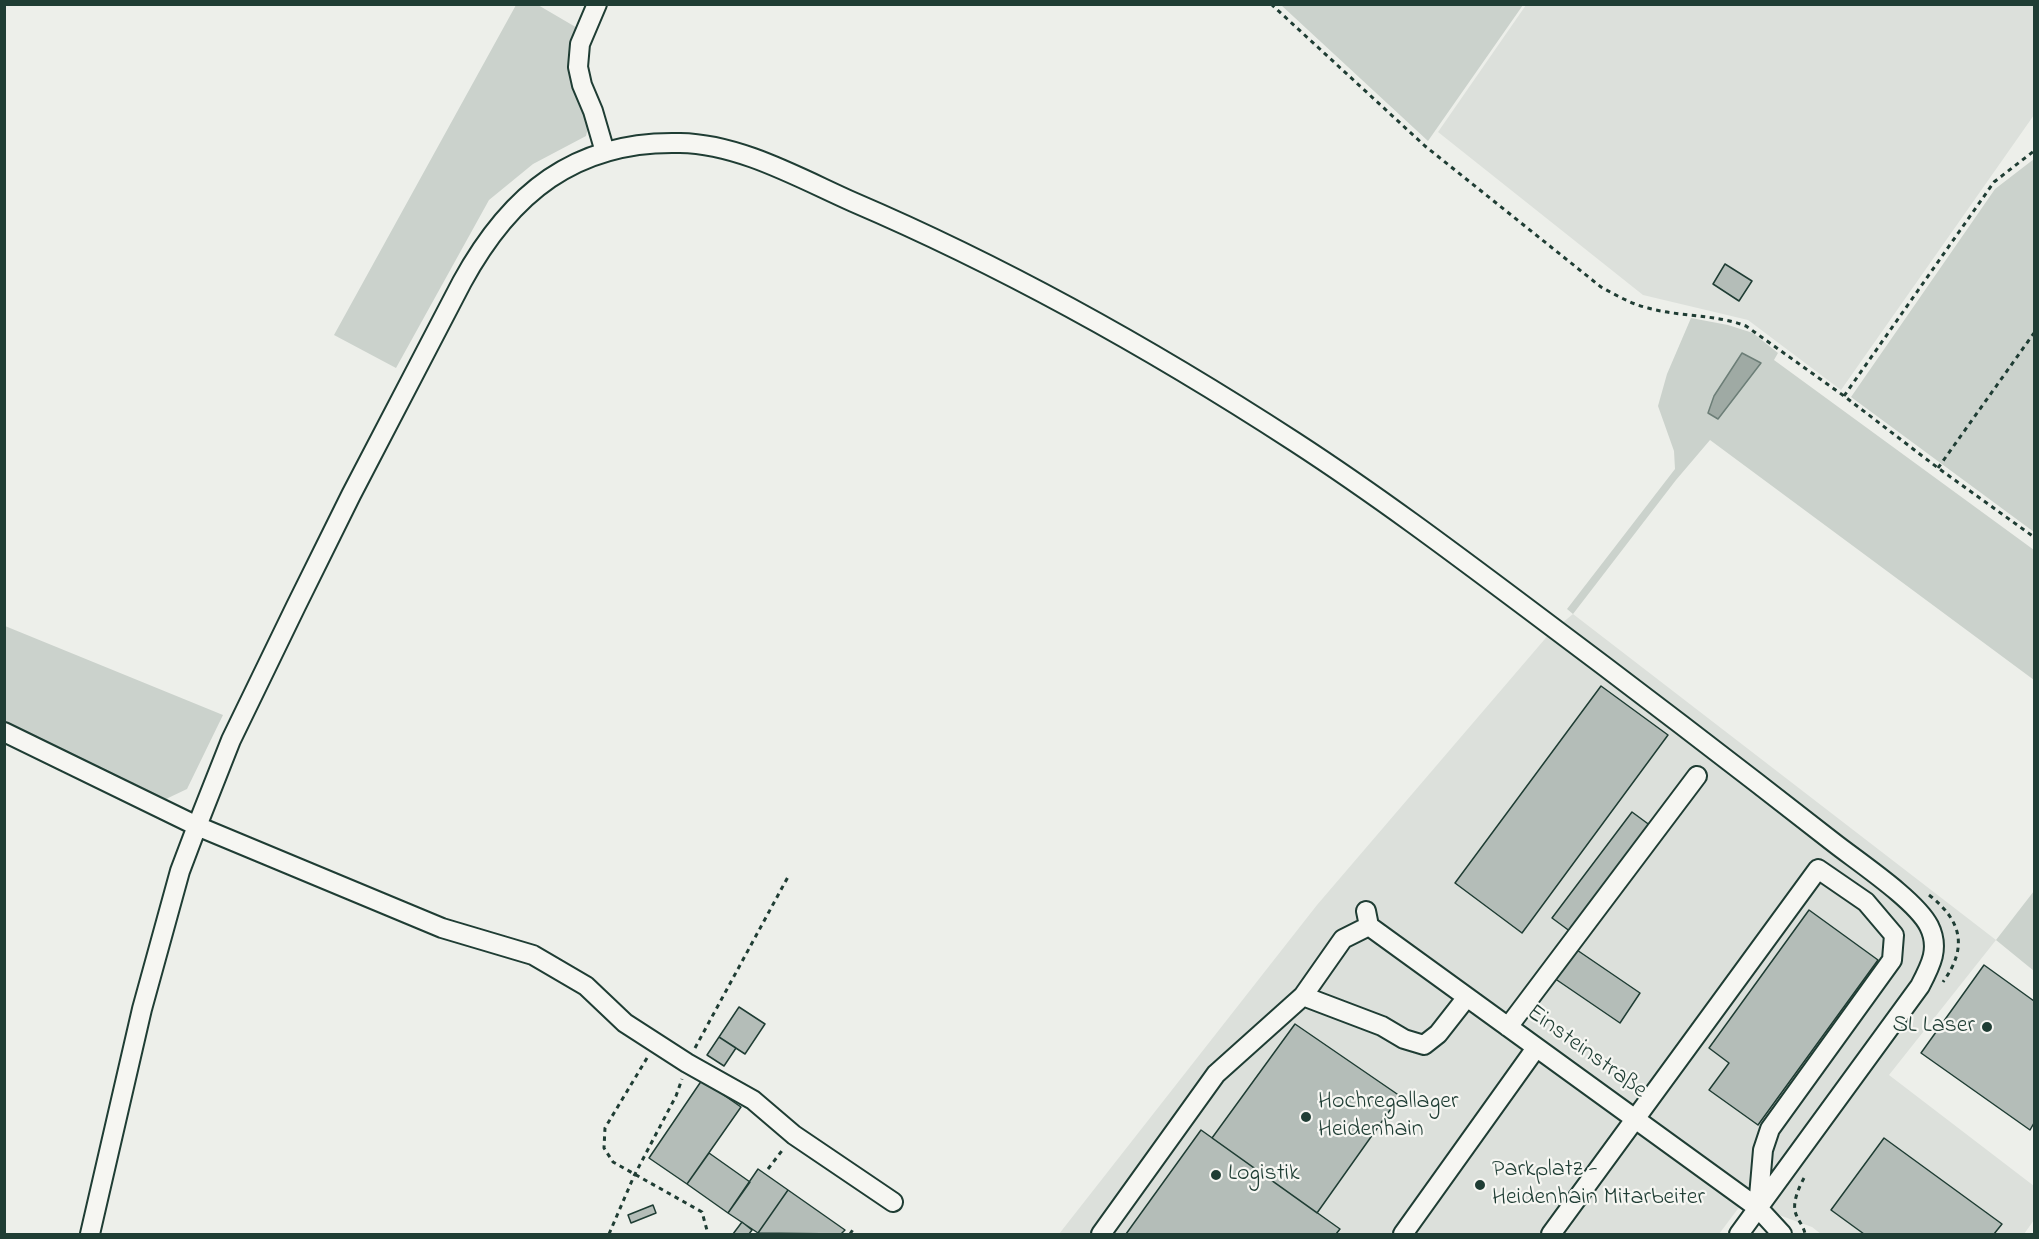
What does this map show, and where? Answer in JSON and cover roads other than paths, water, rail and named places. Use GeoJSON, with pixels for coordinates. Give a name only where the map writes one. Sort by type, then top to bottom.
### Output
{"type":"FeatureCollection","features":[{"type":"Feature","properties":{"kind":"street"},"geometry":{"type":"LineString","coordinates":[[597,4],[580,44],[578,67],[604,152]]}},
{"type":"Feature","properties":{"kind":"street"},"geometry":{"type":"LineString","coordinates":[[90,1234],[142,1009],[180,872],[197,826],[231,741],[300,596],[478,252],[507,214],[529,192],[581,160],[632,146],[684,143],[740,154],[923,232],[1076,311],[1191,377],[1299,445],[1428,534],[1605,666],[1898,893],[1924,918],[1932,931],[1936,947],[1932,963],[1920,986],[1739,1234]]}},
{"type":"Feature","properties":{"kind":"street"},"geometry":{"type":"LineString","coordinates":[[4,732],[197,826],[442,928],[533,955],[586,986],[625,1023],[753,1100],[794,1135],[893,1202]]}},
{"type":"Feature","properties":{"kind":"street"},"geometry":{"type":"LineString","coordinates":[[1508,1027],[1697,776]]}},
{"type":"Feature","properties":{"kind":"street"},"geometry":{"type":"LineString","coordinates":[[1551,1234],[1818,868],[1866,902],[1894,935],[1892,960],[1770,1129],[1763,1150],[1758,1208]]}},
{"type":"Feature","properties":{"kind":"street","name":"Einsteinstraße"},"geometry":{"type":"LineString","coordinates":[[1303,996],[1343,939],[1368,918],[1467,997],[1758,1208],[1782,1234]]}},
{"type":"Feature","properties":{"kind":"street"},"geometry":{"type":"LineString","coordinates":[[1101,1234],[1216,1074],[1303,996],[1382,1026],[1404,1039],[1424,1045],[1438,1034],[1467,997]]}},
{"type":"Feature","properties":{"kind":"street"},"geometry":{"type":"LineString","coordinates":[[1403,1234],[1536,1048]]}},
{"type":"Feature","properties":{"kind":"place","name":"SL Laser"},"geometry":{"type":"Point","coordinates":[1987,1027]}},
{"type":"Feature","properties":{"kind":"place","name":"Hochregallager Heidenhain"},"geometry":{"type":"Point","coordinates":[1306,1117]}},
{"type":"Feature","properties":{"kind":"place","name":"Logistik"},"geometry":{"type":"Point","coordinates":[1216,1175]}},
{"type":"Feature","properties":{"kind":"place","name":"Parkplatz - Heidenhain Mitarbeiter"},"geometry":{"type":"Point","coordinates":[1480,1185]}}]}
